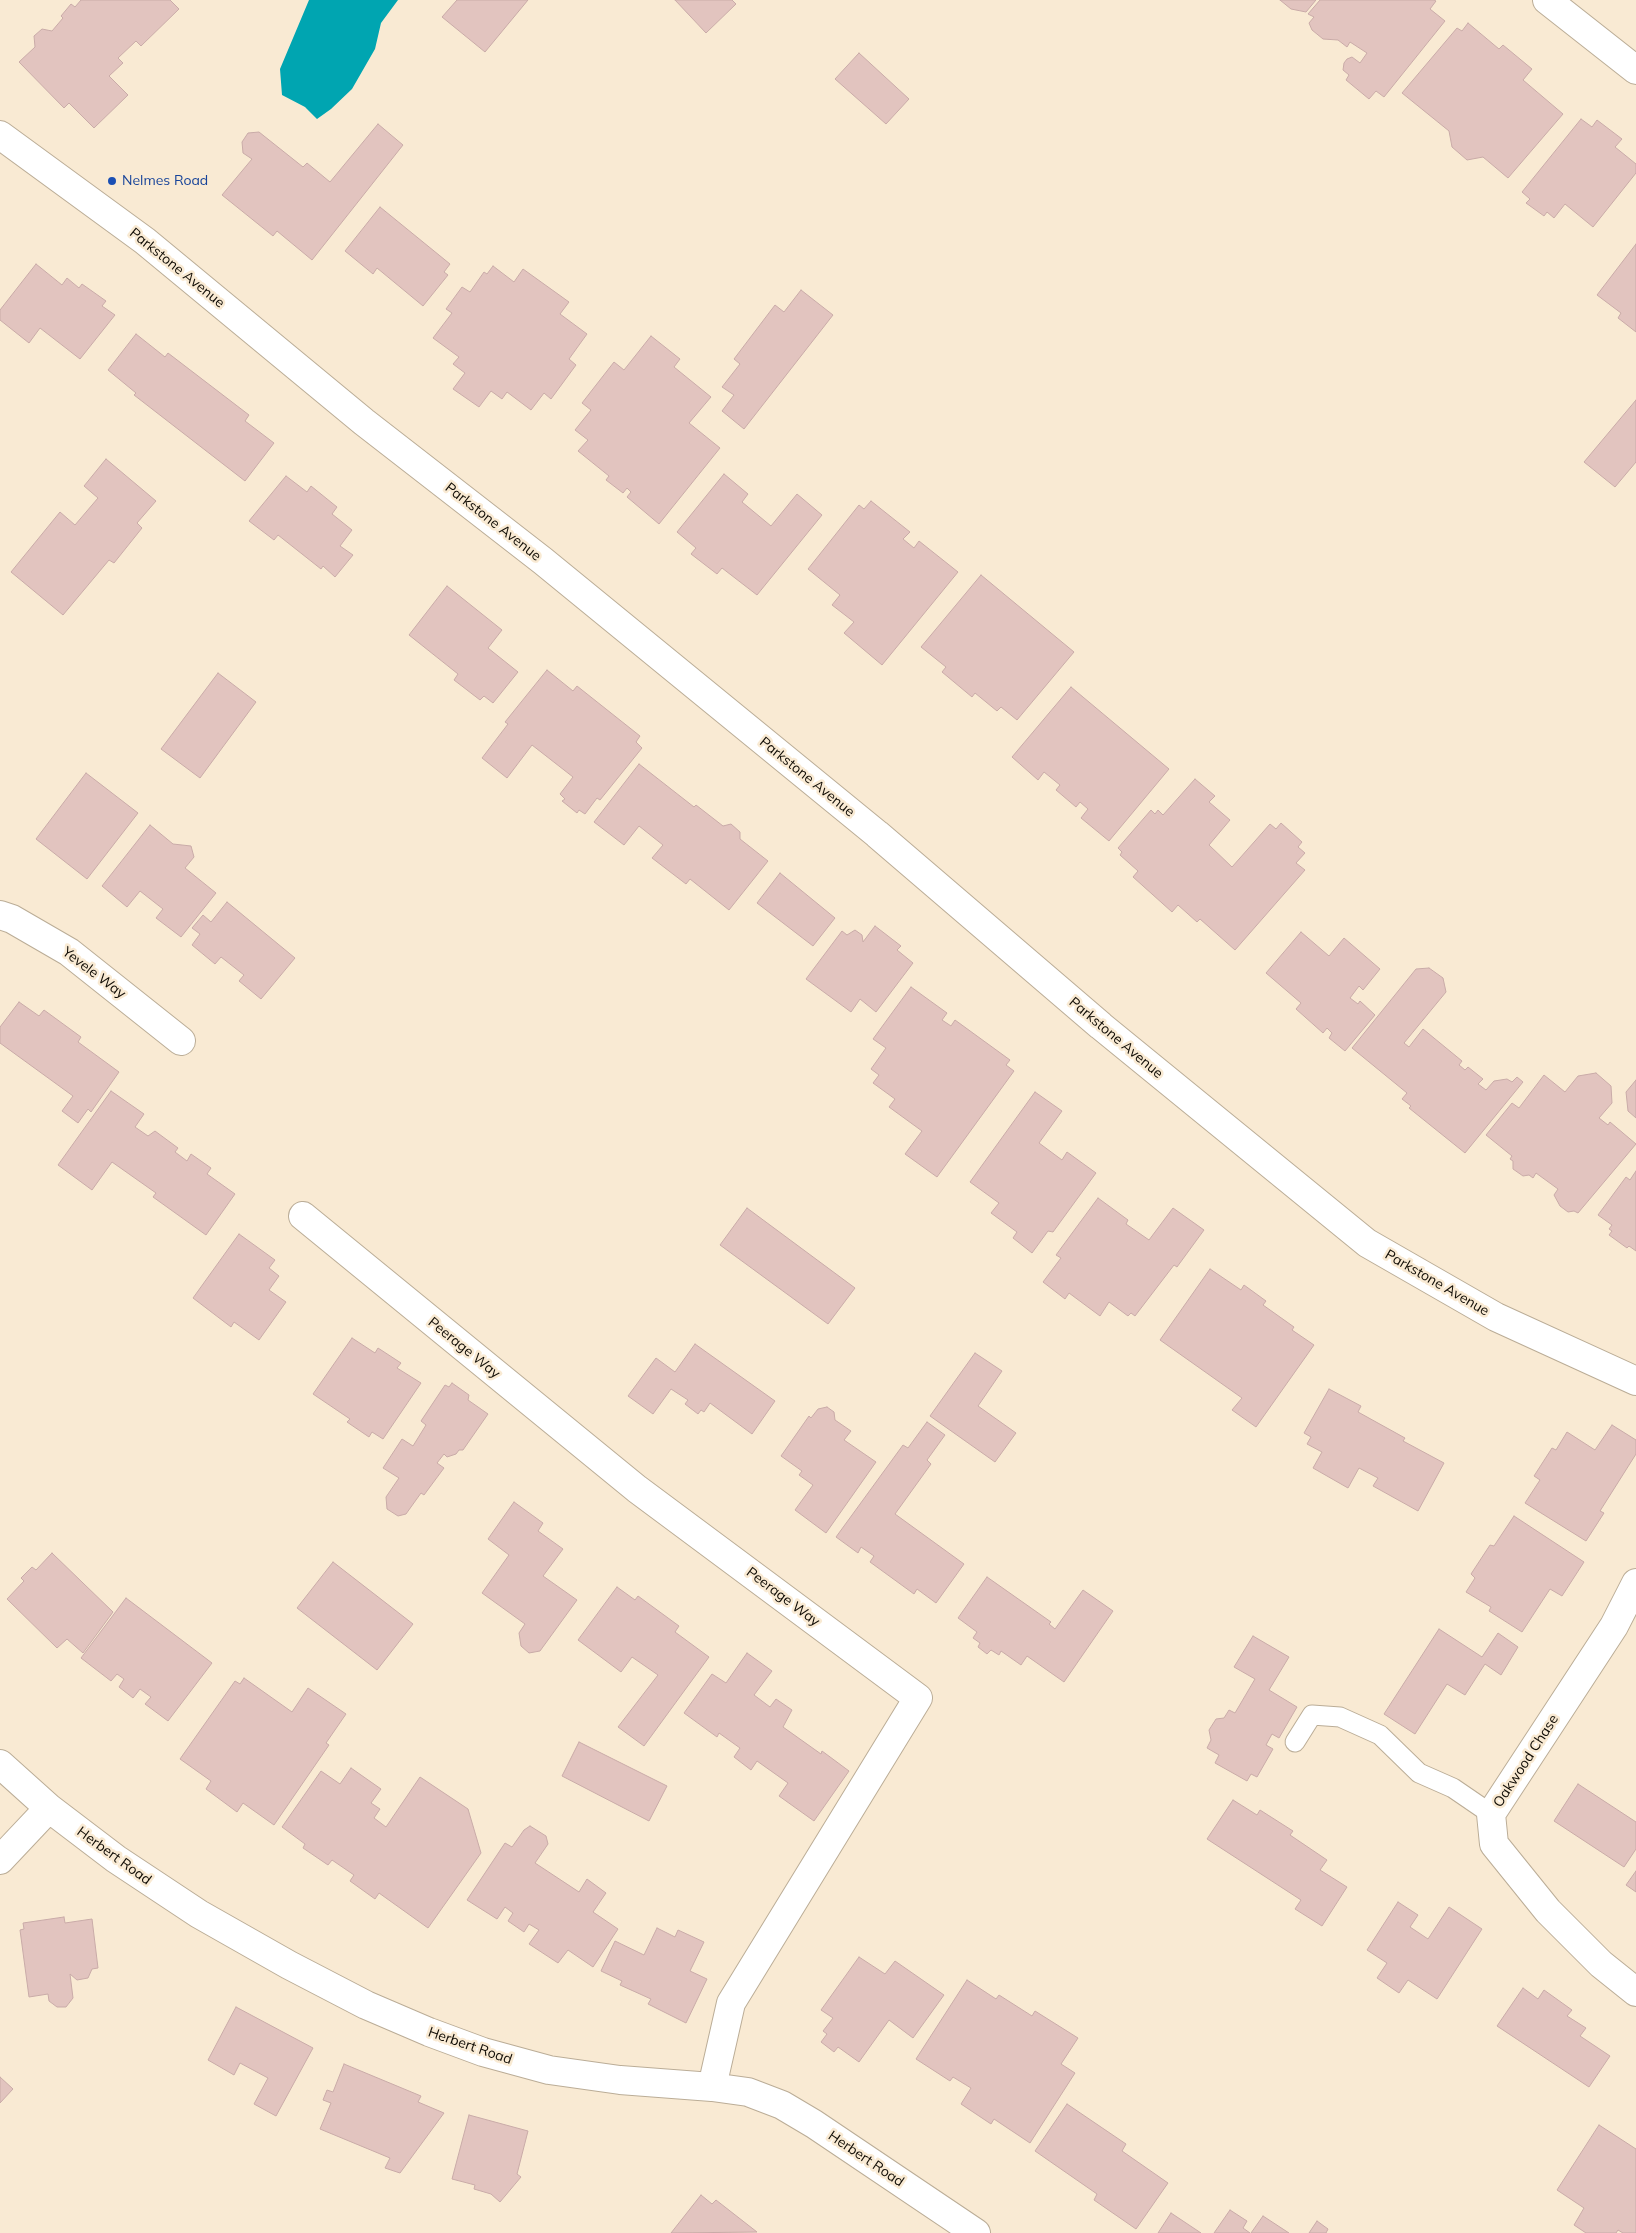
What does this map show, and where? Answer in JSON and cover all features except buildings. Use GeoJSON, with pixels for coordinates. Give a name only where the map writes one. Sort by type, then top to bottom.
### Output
{"type":"FeatureCollection","features":[{"type":"Feature","properties":{"kind":"street"},"geometry":{"type":"LineString","coordinates":[[1547,0],[1636,70]]}},
{"type":"Feature","properties":{"kind":"street","name":"Parkstone Avenue"},"geometry":{"type":"LineString","coordinates":[[0,135],[145,241],[364,422],[543,561],[877,834],[1101,1026],[1366,1243],[1496,1317],[1636,1381]]}},
{"type":"Feature","properties":{"kind":"street","name":"Yevele Way"},"geometry":{"type":"LineString","coordinates":[[0,915],[12,919],[68,952],[181,1041]]}},
{"type":"Feature","properties":{"kind":"street","name":"Peerage Way"},"geometry":{"type":"LineString","coordinates":[[303,1216],[636,1489],[918,1698],[731,2003],[712,2087]]}},
{"type":"Feature","properties":{"kind":"street","name":"Oakwood Chase"},"geometry":{"type":"LineString","coordinates":[[1636,1583],[1614,1626],[1491,1814],[1494,1844],[1548,1911],[1600,1964],[1636,1992]]}},
{"type":"Feature","properties":{"kind":"street","name":"Herbert Road"},"geometry":{"type":"LineString","coordinates":[[0,1764],[49,1808],[116,1859],[199,1914],[289,1966],[366,2005],[429,2032],[483,2052],[549,2070],[620,2080],[712,2087],[748,2092],[782,2105],[814,2124],[971,2232]]}},
{"type":"Feature","properties":{"kind":"street"},"geometry":{"type":"LineString","coordinates":[[0,1860],[49,1808]]}},
{"type":"Feature","properties":{"kind":"lane"},"geometry":{"type":"LineString","coordinates":[[1295,1742],[1312,1716],[1340,1717],[1380,1735],[1420,1773],[1453,1788],[1491,1814]]}},
{"type":"Feature","properties":{"kind":"water"},"geometry":{"type":"Polygon","coordinates":[[[309,0],[398,0],[381,23],[375,49],[352,89],[331,109],[317,119],[305,107],[282,95],[280,69],[309,0]]]}},
{"type":"Feature","properties":{"kind":"place","name":"Nelmes Road"},"geometry":{"type":"Point","coordinates":[112,181]}}]}
